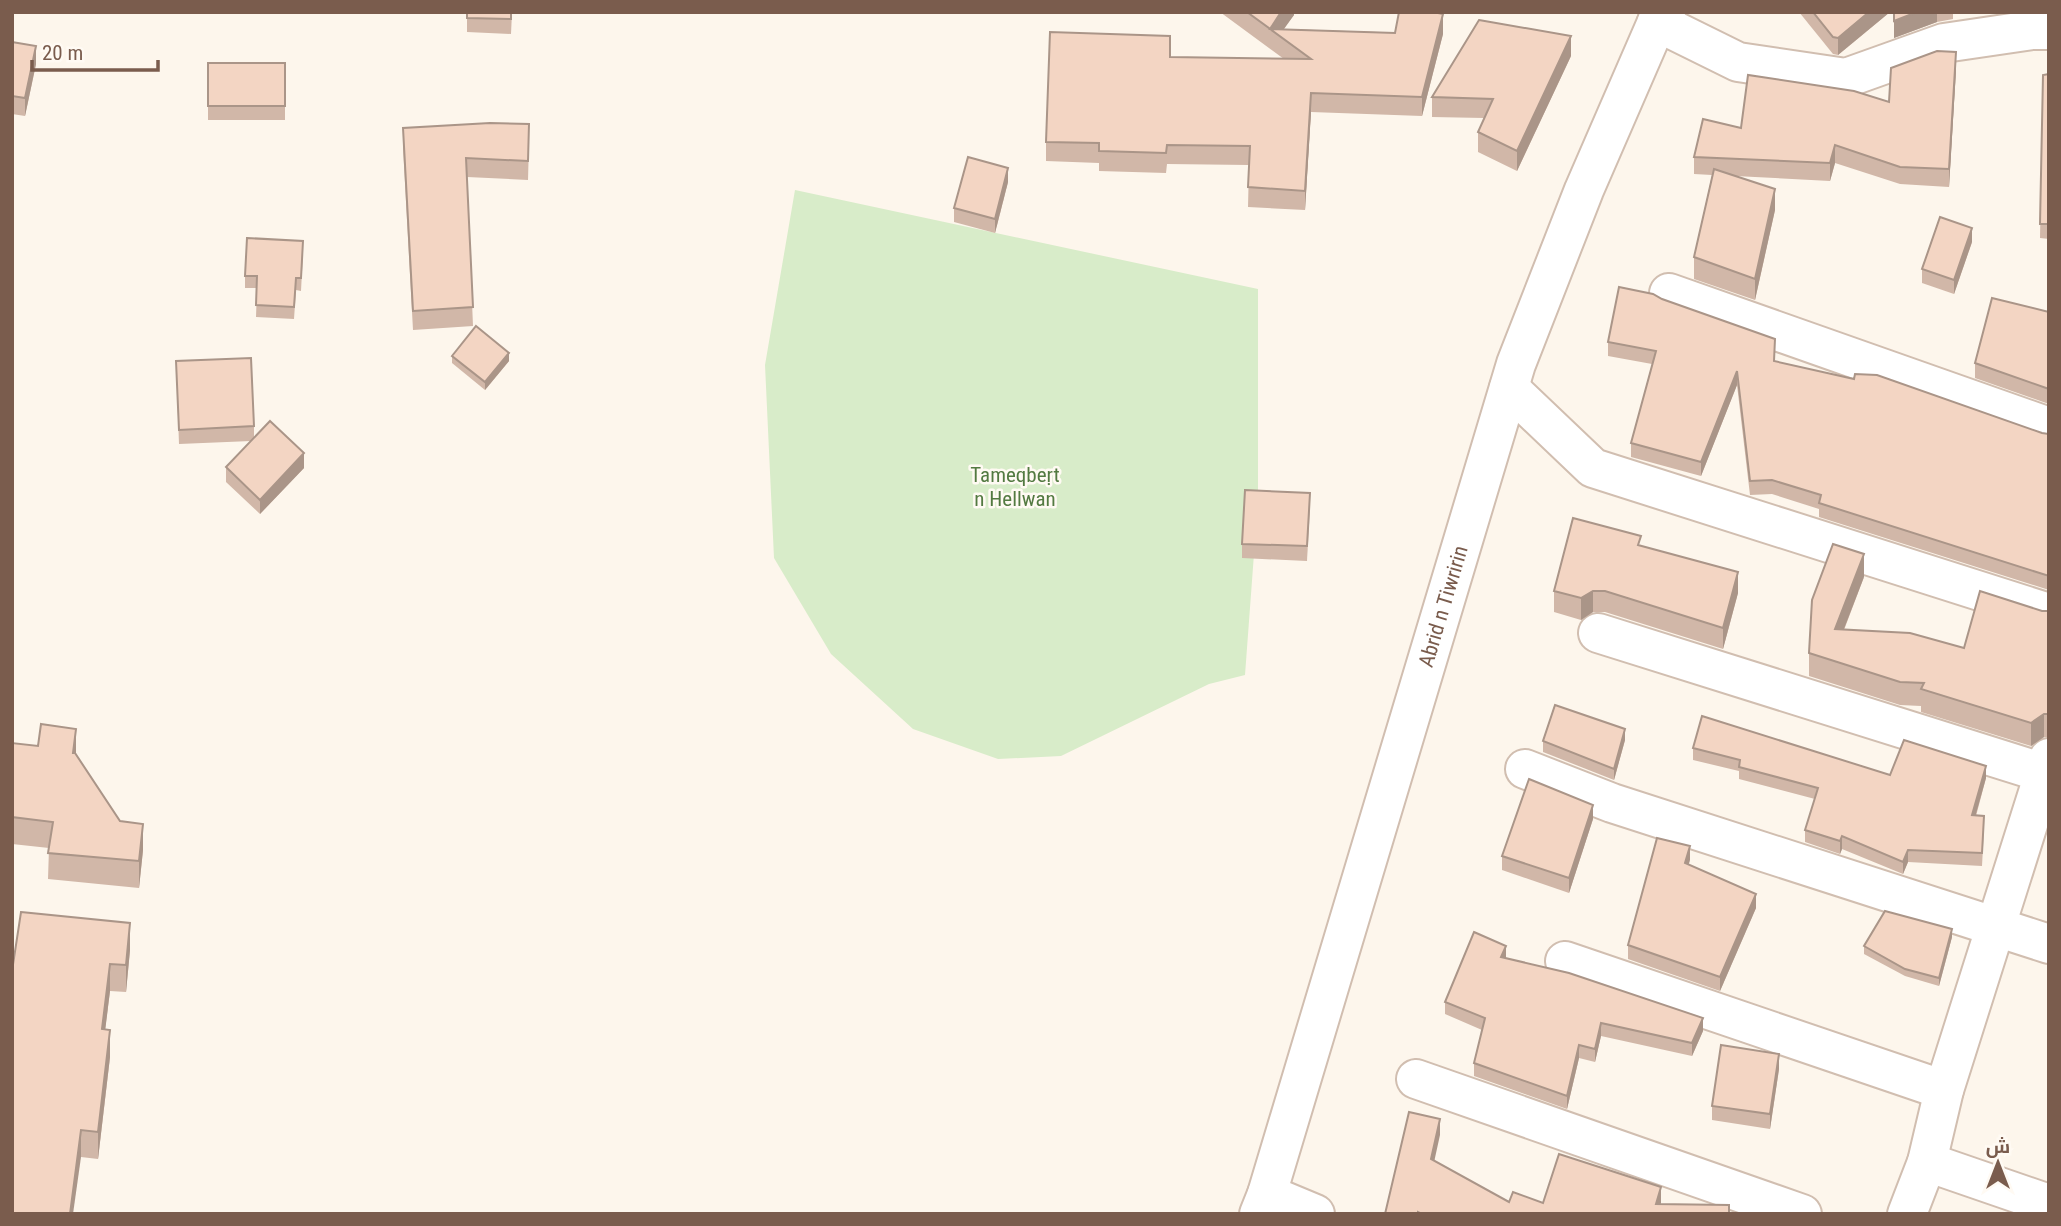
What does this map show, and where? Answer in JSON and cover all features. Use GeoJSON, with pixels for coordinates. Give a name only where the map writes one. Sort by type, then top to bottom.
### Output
{"type":"FeatureCollection","features":[{"type":"Feature","properties":{"kind":"street"},"geometry":{"type":"LineString","coordinates":[[1662,17],[1738,62],[1846,78],[1944,43],[2049,30]]}},
{"type":"Feature","properties":{"kind":"street","name":"Abrid n Tiwririn"},"geometry":{"type":"LineString","coordinates":[[1263,1204],[1516,364],[1584,190],[1662,17]]}},
{"type":"Feature","properties":{"kind":"street"},"geometry":{"type":"LineString","coordinates":[[1669,293],[2049,427]]}},
{"type":"Feature","properties":{"kind":"street"},"geometry":{"type":"LineString","coordinates":[[1508,388],[1593,468],[2049,613]]}},
{"type":"Feature","properties":{"kind":"street"},"geometry":{"type":"LineString","coordinates":[[1598,633],[2046,766],[1944,1090],[1927,1162],[1908,1214]]}},
{"type":"Feature","properties":{"kind":"street"},"geometry":{"type":"LineString","coordinates":[[1525,769],[1612,803],[2049,944]]}},
{"type":"Feature","properties":{"kind":"street"},"geometry":{"type":"LineString","coordinates":[[1565,961],[1944,1090]]}},
{"type":"Feature","properties":{"kind":"street"},"geometry":{"type":"LineString","coordinates":[[1416,1079],[1802,1214]]}},
{"type":"Feature","properties":{"kind":"street"},"geometry":{"type":"LineString","coordinates":[[1927,1162],[2049,1204]]}},
{"type":"Feature","properties":{"kind":"street"},"geometry":{"type":"LineString","coordinates":[[1263,1204],[1315,1214]]}},
{"type":"Feature","properties":{"kind":"green space","name":"Tameqbeṛt n Hellwan"},"geometry":{"type":"Polygon","coordinates":[[[795,190],[1258,289],[1258,500],[1245,675],[1209,684],[1061,756],[998,759],[913,729],[831,654],[774,558],[765,365],[795,190]]]}},
{"type":"Feature","properties":{"kind":"building"},"geometry":{"type":"Polygon","coordinates":[[[467,12],[511,12],[511,19],[467,18],[467,12]]]}},
{"type":"Feature","properties":{"kind":"building"},"geometry":{"type":"Polygon","coordinates":[[[1247,12],[1281,12],[1270,29],[1247,12]]]}},
{"type":"Feature","properties":{"kind":"building"},"geometry":{"type":"Polygon","coordinates":[[[1399,12],[1443,14],[1422,97],[1311,93],[1305,191],[1248,187],[1250,146],[1167,145],[1166,153],[1099,151],[1099,143],[1046,142],[1050,32],[1170,36],[1170,57],[1311,59],[1270,29],[1395,33],[1399,12]]]}},
{"type":"Feature","properties":{"kind":"building"},"geometry":{"type":"Polygon","coordinates":[[[1813,12],[1869,12],[1838,38],[1833,37],[1813,12]]]}},
{"type":"Feature","properties":{"kind":"building"},"geometry":{"type":"Polygon","coordinates":[[[1894,12],[1917,12],[1894,21],[1894,12]]]}},
{"type":"Feature","properties":{"kind":"building"},"geometry":{"type":"Polygon","coordinates":[[[1479,20],[1571,36],[1517,151],[1478,132],[1493,99],[1432,97],[1479,20]]]}},
{"type":"Feature","properties":{"kind":"building"},"geometry":{"type":"Polygon","coordinates":[[[12,42],[36,46],[25,98],[12,96],[12,42]]]}},
{"type":"Feature","properties":{"kind":"building"},"geometry":{"type":"Polygon","coordinates":[[[1937,51],[1956,52],[1949,169],[1900,167],[1835,145],[1830,163],[1694,157],[1703,119],[1741,128],[1748,75],[1854,91],[1889,102],[1891,68],[1937,51]]]}},
{"type":"Feature","properties":{"kind":"building"},"geometry":{"type":"Polygon","coordinates":[[[208,63],[285,63],[285,106],[208,106],[208,63]]]}},
{"type":"Feature","properties":{"kind":"building"},"geometry":{"type":"Polygon","coordinates":[[[2049,74],[2049,224],[2040,224],[2043,75],[2049,74]]]}},
{"type":"Feature","properties":{"kind":"building"},"geometry":{"type":"Polygon","coordinates":[[[490,123],[529,124],[528,161],[466,158],[473,307],[413,311],[403,128],[490,123]]]}},
{"type":"Feature","properties":{"kind":"building"},"geometry":{"type":"Polygon","coordinates":[[[968,157],[1008,168],[995,219],[954,208],[968,157]]]}},
{"type":"Feature","properties":{"kind":"building"},"geometry":{"type":"Polygon","coordinates":[[[1714,169],[1775,189],[1755,279],[1694,257],[1714,169]]]}},
{"type":"Feature","properties":{"kind":"building"},"geometry":{"type":"Polygon","coordinates":[[[1940,217],[1972,228],[1954,280],[1922,269],[1940,217]]]}},
{"type":"Feature","properties":{"kind":"building"},"geometry":{"type":"Polygon","coordinates":[[[247,238],[303,241],[301,278],[296,278],[294,307],[256,305],[257,276],[245,276],[247,238]]]}},
{"type":"Feature","properties":{"kind":"building"},"geometry":{"type":"Polygon","coordinates":[[[1619,287],[1653,294],[1775,339],[1774,361],[1854,379],[1855,374],[1877,375],[2049,434],[2049,576],[1819,503],[1821,495],[1772,480],[1750,481],[1737,371],[1701,462],[1631,443],[1656,351],[1608,342],[1619,287]]]}},
{"type":"Feature","properties":{"kind":"building"},"geometry":{"type":"Polygon","coordinates":[[[1992,298],[2049,312],[2049,389],[1975,363],[1992,298]]]}},
{"type":"Feature","properties":{"kind":"building"},"geometry":{"type":"Polygon","coordinates":[[[476,326],[509,353],[485,382],[452,356],[476,326]]]}},
{"type":"Feature","properties":{"kind":"building"},"geometry":{"type":"Polygon","coordinates":[[[251,358],[254,426],[179,430],[176,361],[251,358]]]}},
{"type":"Feature","properties":{"kind":"building"},"geometry":{"type":"Polygon","coordinates":[[[270,421],[304,453],[260,500],[226,467],[270,421]]]}},
{"type":"Feature","properties":{"kind":"building"},"geometry":{"type":"Polygon","coordinates":[[[1245,490],[1310,493],[1307,546],[1242,544],[1245,490]]]}},
{"type":"Feature","properties":{"kind":"building"},"geometry":{"type":"Polygon","coordinates":[[[1573,518],[1641,536],[1638,545],[1738,572],[1723,628],[1605,591],[1593,591],[1581,598],[1554,591],[1573,518]]]}},
{"type":"Feature","properties":{"kind":"building"},"geometry":{"type":"Polygon","coordinates":[[[1833,544],[1864,554],[1835,629],[1910,633],[1964,648],[1980,591],[2049,611],[2049,714],[2044,714],[2031,723],[1921,689],[1924,683],[1900,682],[1809,653],[1812,600],[1833,544]]]}},
{"type":"Feature","properties":{"kind":"building"},"geometry":{"type":"Polygon","coordinates":[[[1555,705],[1625,729],[1614,769],[1543,741],[1555,705]]]}},
{"type":"Feature","properties":{"kind":"building"},"geometry":{"type":"Polygon","coordinates":[[[1702,716],[1890,775],[1904,740],[1986,766],[1972,815],[1984,816],[1982,853],[1908,850],[1903,862],[1842,836],[1840,841],[1805,830],[1818,788],[1739,767],[1740,760],[1693,748],[1702,716]]]}},
{"type":"Feature","properties":{"kind":"building"},"geometry":{"type":"Polygon","coordinates":[[[41,724],[76,729],[73,753],[120,821],[143,824],[139,861],[48,853],[53,822],[12,817],[12,743],[38,746],[41,724]]]}},
{"type":"Feature","properties":{"kind":"building"},"geometry":{"type":"Polygon","coordinates":[[[1529,779],[1593,805],[1569,878],[1502,856],[1529,779]]]}},
{"type":"Feature","properties":{"kind":"building"},"geometry":{"type":"Polygon","coordinates":[[[1657,838],[1690,846],[1685,863],[1756,894],[1720,977],[1628,945],[1657,838]]]}},
{"type":"Feature","properties":{"kind":"building"},"geometry":{"type":"Polygon","coordinates":[[[1885,911],[1952,929],[1939,978],[1905,969],[1864,946],[1885,911]]]}},
{"type":"Feature","properties":{"kind":"building"},"geometry":{"type":"Polygon","coordinates":[[[21,912],[130,923],[126,965],[110,964],[102,1029],[110,1030],[98,1132],[81,1130],[70,1214],[12,1214],[12,971],[21,912]]]}},
{"type":"Feature","properties":{"kind":"building"},"geometry":{"type":"Polygon","coordinates":[[[1474,932],[1506,946],[1501,957],[1569,973],[1703,1018],[1692,1043],[1601,1023],[1595,1049],[1579,1045],[1567,1096],[1474,1063],[1485,1018],[1445,1002],[1474,932]]]}},
{"type":"Feature","properties":{"kind":"building"},"geometry":{"type":"Polygon","coordinates":[[[1721,1045],[1779,1054],[1770,1114],[1712,1106],[1721,1045]]]}},
{"type":"Feature","properties":{"kind":"building"},"geometry":{"type":"Polygon","coordinates":[[[1409,1112],[1440,1119],[1431,1159],[1509,1202],[1513,1192],[1543,1203],[1559,1154],[1661,1187],[1656,1204],[1729,1205],[1729,1214],[1385,1214],[1409,1112]]]}}]}
